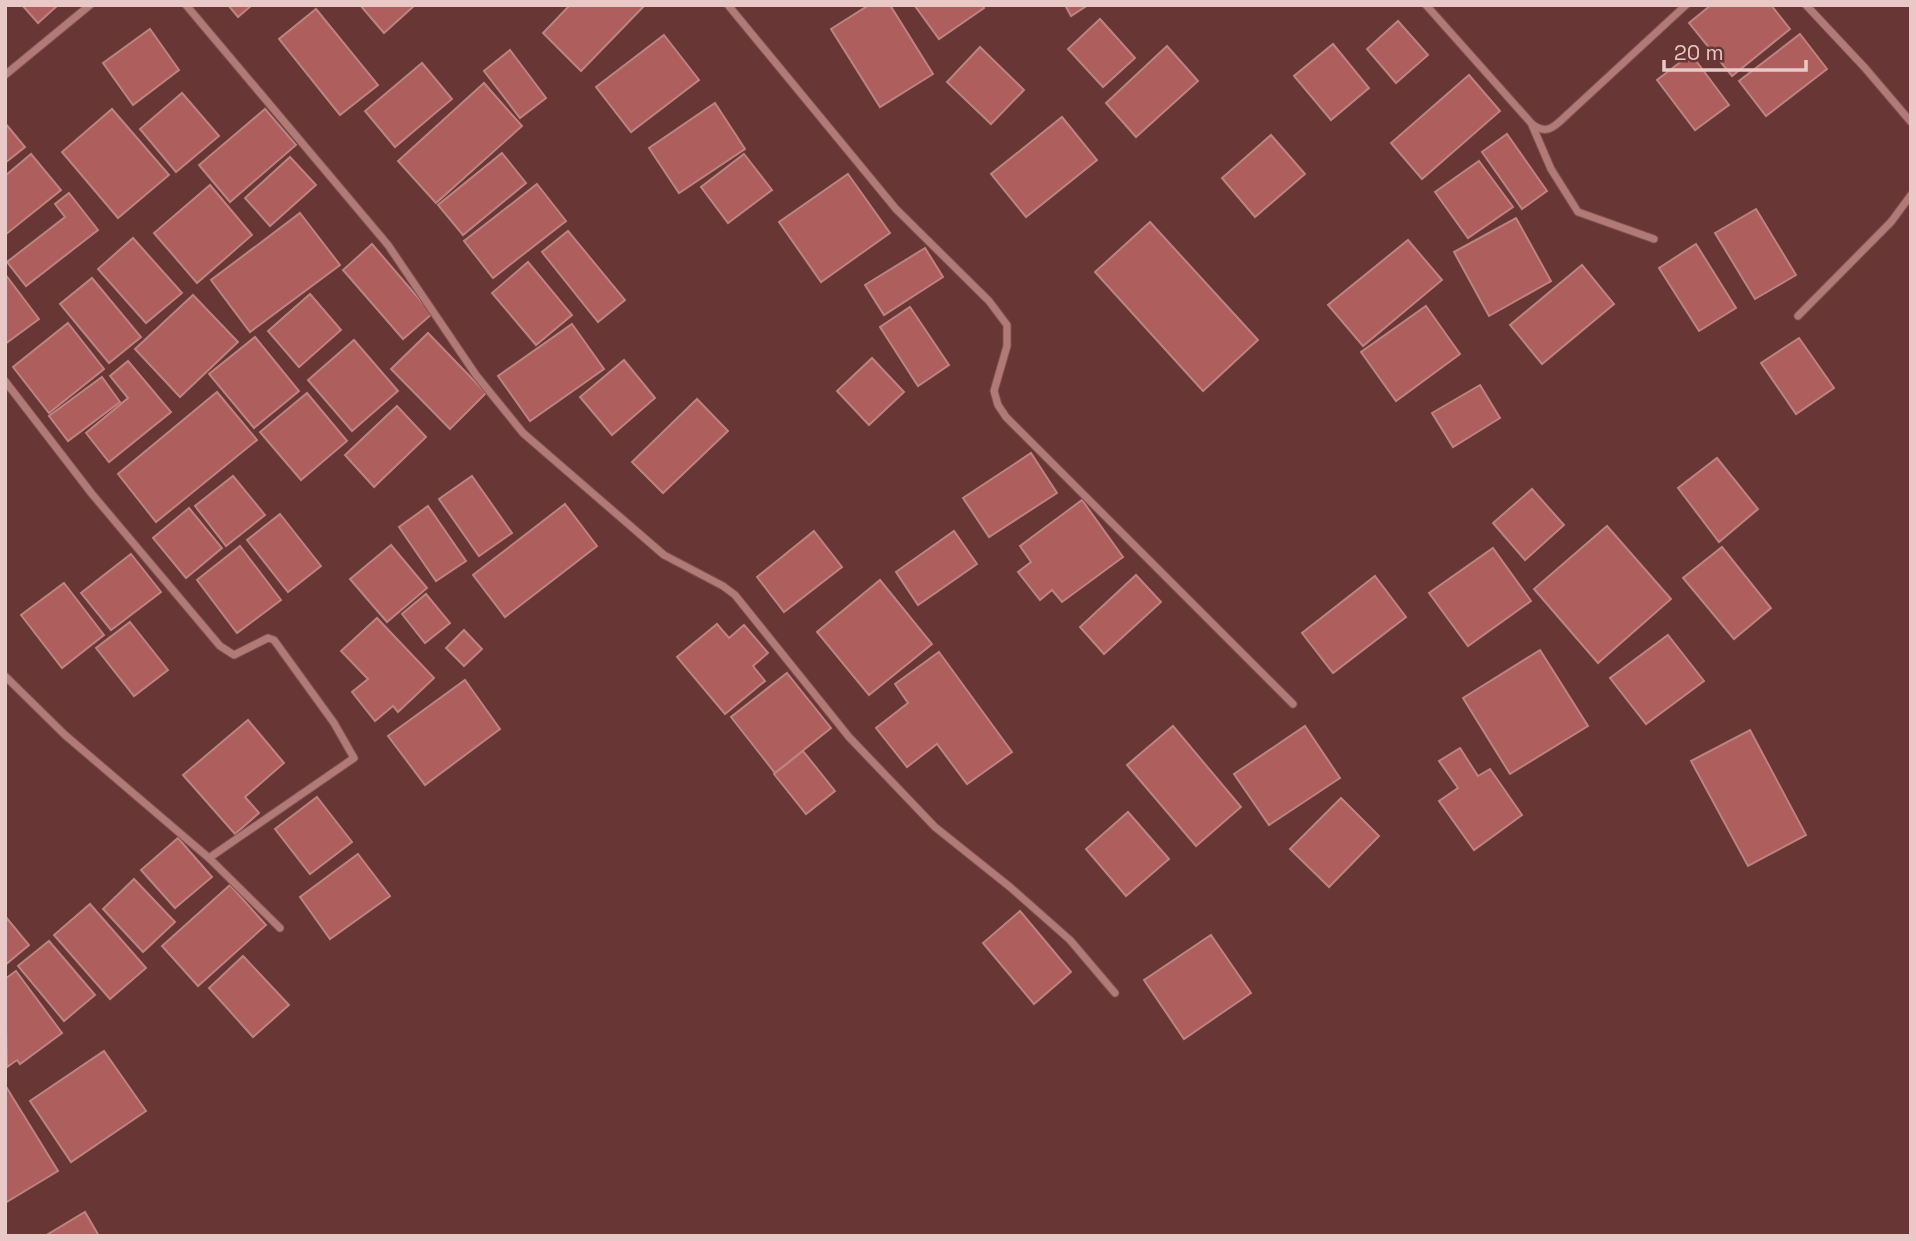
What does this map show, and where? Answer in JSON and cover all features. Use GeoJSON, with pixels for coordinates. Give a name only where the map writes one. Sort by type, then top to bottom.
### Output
{"type":"FeatureCollection","features":[{"type":"Feature","properties":{"kind":"street"},"geometry":{"type":"LineString","coordinates":[[5,75],[90,5]]}},
{"type":"Feature","properties":{"kind":"street"},"geometry":{"type":"LineString","coordinates":[[186,5],[388,245],[476,375],[523,433],[664,555],[723,586],[735,596],[849,737],[935,827],[1010,887],[1070,940],[1115,993]]}},
{"type":"Feature","properties":{"kind":"street"},"geometry":{"type":"LineString","coordinates":[[728,5],[896,209],[989,301],[1007,325],[1007,346],[994,391],[998,405],[1006,417],[1293,704]]}},
{"type":"Feature","properties":{"kind":"street"},"geometry":{"type":"LineString","coordinates":[[1426,5],[1532,124],[1541,130],[1549,130],[1686,5]]}},
{"type":"Feature","properties":{"kind":"street"},"geometry":{"type":"LineString","coordinates":[[1805,5],[1865,68],[1911,122]]}},
{"type":"Feature","properties":{"kind":"street"},"geometry":{"type":"LineString","coordinates":[[1532,124],[1551,169],[1578,212],[1654,239]]}},
{"type":"Feature","properties":{"kind":"street"},"geometry":{"type":"LineString","coordinates":[[1798,316],[1891,222],[1911,195]]}},
{"type":"Feature","properties":{"kind":"street"},"geometry":{"type":"LineString","coordinates":[[5,381],[92,494],[220,646],[234,655],[268,638],[274,640],[334,723],[354,758],[209,858]]}},
{"type":"Feature","properties":{"kind":"street"},"geometry":{"type":"LineString","coordinates":[[5,676],[65,735],[209,858],[280,928]]}},
{"type":"Feature","properties":{"kind":"building"},"geometry":{"type":"Polygon","coordinates":[[[22,5],[58,5],[38,23],[22,5]]]}},
{"type":"Feature","properties":{"kind":"building"},"geometry":{"type":"Polygon","coordinates":[[[228,5],[252,5],[238,17],[228,5]]]}},
{"type":"Feature","properties":{"kind":"building"},"geometry":{"type":"Polygon","coordinates":[[[360,5],[415,5],[384,33],[360,5]]]}},
{"type":"Feature","properties":{"kind":"building"},"geometry":{"type":"Polygon","coordinates":[[[570,5],[645,5],[581,71],[543,33],[570,5]]]}},
{"type":"Feature","properties":{"kind":"building"},"geometry":{"type":"Polygon","coordinates":[[[869,5],[890,5],[933,74],[880,107],[831,29],[869,5]]]}},
{"type":"Feature","properties":{"kind":"building"},"geometry":{"type":"Polygon","coordinates":[[[982,5],[984,8],[939,39],[915,6],[982,5]]]}},
{"type":"Feature","properties":{"kind":"building"},"geometry":{"type":"Polygon","coordinates":[[[1065,5],[1088,5],[1071,16],[1065,5]]]}},
{"type":"Feature","properties":{"kind":"building"},"geometry":{"type":"Polygon","coordinates":[[[1711,5],[1771,5],[1790,29],[1732,76],[1689,23],[1711,5]]]}},
{"type":"Feature","properties":{"kind":"building"},"geometry":{"type":"Polygon","coordinates":[[[316,9],[378,85],[340,115],[279,39],[316,9]]]}},
{"type":"Feature","properties":{"kind":"building"},"geometry":{"type":"Polygon","coordinates":[[[1100,19],[1135,58],[1103,87],[1068,49],[1100,19]]]}},
{"type":"Feature","properties":{"kind":"building"},"geometry":{"type":"Polygon","coordinates":[[[1398,21],[1428,55],[1396,83],[1367,49],[1398,21]]]}},
{"type":"Feature","properties":{"kind":"building"},"geometry":{"type":"Polygon","coordinates":[[[150,29],[179,70],[133,105],[103,63],[150,29]]]}},
{"type":"Feature","properties":{"kind":"building"},"geometry":{"type":"Polygon","coordinates":[[[1800,34],[1827,69],[1766,116],[1739,81],[1800,34]]]}},
{"type":"Feature","properties":{"kind":"building"},"geometry":{"type":"Polygon","coordinates":[[[664,35],[699,80],[631,132],[596,87],[664,35]]]}},
{"type":"Feature","properties":{"kind":"building"},"geometry":{"type":"Polygon","coordinates":[[[1333,44],[1369,88],[1331,120],[1294,76],[1333,44]]]}},
{"type":"Feature","properties":{"kind":"building"},"geometry":{"type":"Polygon","coordinates":[[[1167,46],[1198,81],[1136,137],[1106,103],[1167,46]]]}},
{"type":"Feature","properties":{"kind":"building"},"geometry":{"type":"Polygon","coordinates":[[[980,47],[1024,90],[991,124],[947,82],[980,47]]]}},
{"type":"Feature","properties":{"kind":"building"},"geometry":{"type":"Polygon","coordinates":[[[510,50],[546,98],[520,118],[484,71],[510,50]]]}},
{"type":"Feature","properties":{"kind":"building"},"geometry":{"type":"Polygon","coordinates":[[[1691,54],[1729,105],[1695,130],[1657,80],[1691,54]]]}},
{"type":"Feature","properties":{"kind":"building"},"geometry":{"type":"Polygon","coordinates":[[[422,63],[452,99],[395,147],[365,111],[422,63]]]}},
{"type":"Feature","properties":{"kind":"building"},"geometry":{"type":"Polygon","coordinates":[[[1469,75],[1500,111],[1422,179],[1391,143],[1469,75]]]}},
{"type":"Feature","properties":{"kind":"building"},"geometry":{"type":"Polygon","coordinates":[[[484,83],[522,126],[436,203],[398,161],[484,83]]]}},
{"type":"Feature","properties":{"kind":"building"},"geometry":{"type":"Polygon","coordinates":[[[182,93],[219,136],[176,172],[140,129],[182,93]]]}},
{"type":"Feature","properties":{"kind":"building"},"geometry":{"type":"Polygon","coordinates":[[[715,103],[745,149],[679,193],[649,148],[715,103]]]}},
{"type":"Feature","properties":{"kind":"building"},"geometry":{"type":"Polygon","coordinates":[[[112,109],[169,175],[118,218],[62,152],[112,109]]]}},
{"type":"Feature","properties":{"kind":"building"},"geometry":{"type":"Polygon","coordinates":[[[265,109],[296,145],[230,202],[199,165],[265,109]]]}},
{"type":"Feature","properties":{"kind":"building"},"geometry":{"type":"Polygon","coordinates":[[[1062,117],[1097,160],[1026,217],[991,174],[1062,117]]]}},
{"type":"Feature","properties":{"kind":"building"},"geometry":{"type":"Polygon","coordinates":[[[5,123],[25,147],[5,163],[5,123]]]}},
{"type":"Feature","properties":{"kind":"building"},"geometry":{"type":"Polygon","coordinates":[[[1507,134],[1547,191],[1522,209],[1482,152],[1507,134]]]}},
{"type":"Feature","properties":{"kind":"building"},"geometry":{"type":"Polygon","coordinates":[[[1271,135],[1305,174],[1255,217],[1222,178],[1271,135]]]}},
{"type":"Feature","properties":{"kind":"building"},"geometry":{"type":"Polygon","coordinates":[[[502,153],[526,183],[463,235],[438,205],[502,153]]]}},
{"type":"Feature","properties":{"kind":"building"},"geometry":{"type":"Polygon","coordinates":[[[31,154],[61,190],[5,235],[5,176],[31,154]]]}},
{"type":"Feature","properties":{"kind":"building"},"geometry":{"type":"Polygon","coordinates":[[[744,154],[772,190],[728,223],[701,187],[744,154]]]}},
{"type":"Feature","properties":{"kind":"building"},"geometry":{"type":"Polygon","coordinates":[[[290,157],[316,185],[270,226],[245,198],[290,157]]]}},
{"type":"Feature","properties":{"kind":"building"},"geometry":{"type":"Polygon","coordinates":[[[1479,161],[1513,207],[1468,238],[1435,192],[1479,161]]]}},
{"type":"Feature","properties":{"kind":"building"},"geometry":{"type":"Polygon","coordinates":[[[848,174],[890,233],[821,282],[779,222],[848,174]]]}},
{"type":"Feature","properties":{"kind":"building"},"geometry":{"type":"Polygon","coordinates":[[[537,184],[566,221],[493,278],[464,241],[537,184]]]}},
{"type":"Feature","properties":{"kind":"building"},"geometry":{"type":"Polygon","coordinates":[[[210,185],[252,235],[197,283],[154,233],[210,185]]]}},
{"type":"Feature","properties":{"kind":"building"},"geometry":{"type":"Polygon","coordinates":[[[69,193],[98,230],[26,286],[7,262],[65,217],[55,204],[69,193]]]}},
{"type":"Feature","properties":{"kind":"building"},"geometry":{"type":"Polygon","coordinates":[[[1756,209],[1796,275],[1755,299],[1715,233],[1756,209]]]}},
{"type":"Feature","properties":{"kind":"building"},"geometry":{"type":"Polygon","coordinates":[[[300,213],[340,265],[250,332],[211,280],[300,213]]]}},
{"type":"Feature","properties":{"kind":"building"},"geometry":{"type":"Polygon","coordinates":[[[1516,218],[1551,281],[1489,316],[1454,252],[1516,218]]]}},
{"type":"Feature","properties":{"kind":"building"},"geometry":{"type":"Polygon","coordinates":[[[1150,222],[1258,340],[1203,391],[1095,272],[1150,222]]]}},
{"type":"Feature","properties":{"kind":"building"},"geometry":{"type":"Polygon","coordinates":[[[568,231],[625,300],[598,322],[542,252],[568,231]]]}},
{"type":"Feature","properties":{"kind":"building"},"geometry":{"type":"Polygon","coordinates":[[[133,238],[182,293],[146,323],[98,269],[133,238]]]}},
{"type":"Feature","properties":{"kind":"building"},"geometry":{"type":"Polygon","coordinates":[[[1408,240],[1442,280],[1363,346],[1328,305],[1408,240]]]}},
{"type":"Feature","properties":{"kind":"building"},"geometry":{"type":"Polygon","coordinates":[[[372,244],[432,314],[403,339],[343,270],[372,244]]]}},
{"type":"Feature","properties":{"kind":"building"},"geometry":{"type":"Polygon","coordinates":[[[1696,244],[1736,308],[1699,331],[1659,268],[1696,244]]]}},
{"type":"Feature","properties":{"kind":"building"},"geometry":{"type":"Polygon","coordinates":[[[925,248],[943,277],[884,315],[865,285],[925,248]]]}},
{"type":"Feature","properties":{"kind":"building"},"geometry":{"type":"Polygon","coordinates":[[[528,262],[572,315],[536,345],[492,293],[528,262]]]}},
{"type":"Feature","properties":{"kind":"building"},"geometry":{"type":"Polygon","coordinates":[[[1582,265],[1614,304],[1542,364],[1510,325],[1582,265]]]}},
{"type":"Feature","properties":{"kind":"building"},"geometry":{"type":"Polygon","coordinates":[[[5,274],[39,319],[5,344],[5,274]]]}},
{"type":"Feature","properties":{"kind":"building"},"geometry":{"type":"Polygon","coordinates":[[[92,278],[141,337],[109,363],[60,304],[92,278]]]}},
{"type":"Feature","properties":{"kind":"building"},"geometry":{"type":"Polygon","coordinates":[[[310,294],[341,330],[299,367],[268,331],[310,294]]]}},
{"type":"Feature","properties":{"kind":"building"},"geometry":{"type":"Polygon","coordinates":[[[193,295],[238,342],[180,397],[135,349],[193,295]]]}},
{"type":"Feature","properties":{"kind":"building"},"geometry":{"type":"Polygon","coordinates":[[[1426,306],[1460,354],[1396,401],[1361,352],[1426,306]]]}},
{"type":"Feature","properties":{"kind":"building"},"geometry":{"type":"Polygon","coordinates":[[[910,307],[949,365],[918,386],[880,327],[910,307]]]}},
{"type":"Feature","properties":{"kind":"building"},"geometry":{"type":"Polygon","coordinates":[[[68,323],[104,369],[49,413],[13,367],[68,323]]]}},
{"type":"Feature","properties":{"kind":"building"},"geometry":{"type":"Polygon","coordinates":[[[572,324],[604,369],[530,421],[498,376],[572,324]]]}},
{"type":"Feature","properties":{"kind":"building"},"geometry":{"type":"Polygon","coordinates":[[[428,333],[486,393],[450,429],[391,369],[428,333]]]}},
{"type":"Feature","properties":{"kind":"building"},"geometry":{"type":"Polygon","coordinates":[[[255,337],[299,391],[254,428],[209,374],[255,337]]]}},
{"type":"Feature","properties":{"kind":"building"},"geometry":{"type":"Polygon","coordinates":[[[1799,338],[1834,388],[1796,414],[1761,363],[1799,338]]]}},
{"type":"Feature","properties":{"kind":"building"},"geometry":{"type":"Polygon","coordinates":[[[354,340],[398,391],[352,431],[308,380],[354,340]]]}},
{"type":"Feature","properties":{"kind":"building"},"geometry":{"type":"Polygon","coordinates":[[[872,358],[904,392],[869,425],[837,391],[872,358]]]}},
{"type":"Feature","properties":{"kind":"building"},"geometry":{"type":"Polygon","coordinates":[[[624,360],[655,398],[612,435],[580,397],[624,360]]]}},
{"type":"Feature","properties":{"kind":"building"},"geometry":{"type":"Polygon","coordinates":[[[128,361],[171,412],[109,462],[86,433],[128,398],[110,376],[128,361]]]}},
{"type":"Feature","properties":{"kind":"building"},"geometry":{"type":"Polygon","coordinates":[[[102,377],[120,402],[68,441],[49,416],[102,377]]]}},
{"type":"Feature","properties":{"kind":"building"},"geometry":{"type":"Polygon","coordinates":[[[1480,385],[1500,418],[1453,447],[1432,413],[1480,385]]]}},
{"type":"Feature","properties":{"kind":"building"},"geometry":{"type":"Polygon","coordinates":[[[217,392],[257,440],[156,522],[118,474],[217,392]]]}},
{"type":"Feature","properties":{"kind":"building"},"geometry":{"type":"Polygon","coordinates":[[[307,393],[347,441],[301,480],[260,432],[307,393]]]}},
{"type":"Feature","properties":{"kind":"building"},"geometry":{"type":"Polygon","coordinates":[[[697,399],[728,431],[663,493],[632,462],[697,399]]]}},
{"type":"Feature","properties":{"kind":"building"},"geometry":{"type":"Polygon","coordinates":[[[397,406],[426,437],[374,487],[345,455],[397,406]]]}},
{"type":"Feature","properties":{"kind":"building"},"geometry":{"type":"Polygon","coordinates":[[[1031,453],[1057,493],[989,537],[963,498],[1031,453]]]}},
{"type":"Feature","properties":{"kind":"building"},"geometry":{"type":"Polygon","coordinates":[[[1717,458],[1758,509],[1719,542],[1678,488],[1717,458]]]}},
{"type":"Feature","properties":{"kind":"building"},"geometry":{"type":"Polygon","coordinates":[[[233,476],[265,515],[226,546],[195,506],[233,476]]]}},
{"type":"Feature","properties":{"kind":"building"},"geometry":{"type":"Polygon","coordinates":[[[472,476],[512,533],[479,556],[439,499],[472,476]]]}},
{"type":"Feature","properties":{"kind":"building"},"geometry":{"type":"Polygon","coordinates":[[[1532,489],[1564,525],[1525,560],[1493,523],[1532,489]]]}},
{"type":"Feature","properties":{"kind":"building"},"geometry":{"type":"Polygon","coordinates":[[[1082,500],[1123,557],[1062,602],[1052,590],[1040,600],[1018,572],[1031,562],[1020,546],[1082,500]]]}},
{"type":"Feature","properties":{"kind":"building"},"geometry":{"type":"Polygon","coordinates":[[[565,504],[597,546],[505,617],[473,575],[565,504]]]}},
{"type":"Feature","properties":{"kind":"building"},"geometry":{"type":"Polygon","coordinates":[[[428,506],[466,561],[436,581],[399,527],[428,506]]]}},
{"type":"Feature","properties":{"kind":"building"},"geometry":{"type":"Polygon","coordinates":[[[189,508],[222,548],[186,578],[153,538],[189,508]]]}},
{"type":"Feature","properties":{"kind":"building"},"geometry":{"type":"Polygon","coordinates":[[[280,514],[321,566],[288,592],[247,540],[280,514]]]}},
{"type":"Feature","properties":{"kind":"building"},"geometry":{"type":"Polygon","coordinates":[[[1607,526],[1671,599],[1598,663],[1534,589],[1607,526]]]}},
{"type":"Feature","properties":{"kind":"building"},"geometry":{"type":"Polygon","coordinates":[[[814,531],[842,567],[784,612],[757,577],[814,531]]]}},
{"type":"Feature","properties":{"kind":"building"},"geometry":{"type":"Polygon","coordinates":[[[954,531],[977,564],[918,605],[896,572],[954,531]]]}},
{"type":"Feature","properties":{"kind":"building"},"geometry":{"type":"Polygon","coordinates":[[[391,545],[427,588],[387,622],[350,579],[391,545]]]}},
{"type":"Feature","properties":{"kind":"building"},"geometry":{"type":"Polygon","coordinates":[[[240,546],[281,600],[237,633],[197,580],[240,546]]]}},
{"type":"Feature","properties":{"kind":"building"},"geometry":{"type":"Polygon","coordinates":[[[1722,547],[1771,608],[1734,639],[1683,578],[1722,547]]]}},
{"type":"Feature","properties":{"kind":"building"},"geometry":{"type":"Polygon","coordinates":[[[1493,548],[1531,601],[1468,646],[1429,593],[1493,548]]]}},
{"type":"Feature","properties":{"kind":"building"},"geometry":{"type":"Polygon","coordinates":[[[131,554],[161,592],[111,630],[81,593],[131,554]]]}},
{"type":"Feature","properties":{"kind":"building"},"geometry":{"type":"Polygon","coordinates":[[[1136,575],[1161,602],[1104,654],[1080,627],[1136,575]]]}},
{"type":"Feature","properties":{"kind":"building"},"geometry":{"type":"Polygon","coordinates":[[[1375,576],[1406,617],[1333,673],[1302,633],[1375,576]]]}},
{"type":"Feature","properties":{"kind":"building"},"geometry":{"type":"Polygon","coordinates":[[[880,580],[932,644],[869,695],[817,632],[880,580]]]}},
{"type":"Feature","properties":{"kind":"building"},"geometry":{"type":"Polygon","coordinates":[[[64,583],[104,635],[62,668],[21,615],[64,583]]]}},
{"type":"Feature","properties":{"kind":"building"},"geometry":{"type":"Polygon","coordinates":[[[426,594],[450,623],[425,643],[402,614],[426,594]]]}},
{"type":"Feature","properties":{"kind":"building"},"geometry":{"type":"Polygon","coordinates":[[[377,618],[434,678],[398,712],[393,706],[375,721],[352,692],[368,679],[341,651],[377,618]]]}},
{"type":"Feature","properties":{"kind":"building"},"geometry":{"type":"Polygon","coordinates":[[[130,622],[168,670],[134,696],[96,648],[130,622]]]}},
{"type":"Feature","properties":{"kind":"building"},"geometry":{"type":"Polygon","coordinates":[[[717,624],[729,638],[744,625],[768,653],[753,666],[765,681],[725,714],[677,657],[717,624]]]}},
{"type":"Feature","properties":{"kind":"building"},"geometry":{"type":"Polygon","coordinates":[[[464,630],[482,649],[464,666],[446,648],[464,630]]]}},
{"type":"Feature","properties":{"kind":"building"},"geometry":{"type":"Polygon","coordinates":[[[1668,635],[1704,681],[1646,724],[1610,678],[1668,635]]]}},
{"type":"Feature","properties":{"kind":"building"},"geometry":{"type":"Polygon","coordinates":[[[1540,650],[1588,726],[1510,774],[1463,698],[1540,650]]]}},
{"type":"Feature","properties":{"kind":"building"},"geometry":{"type":"Polygon","coordinates":[[[939,652],[1012,752],[967,784],[937,744],[907,767],[876,728],[908,703],[895,684],[939,652]]]}},
{"type":"Feature","properties":{"kind":"building"},"geometry":{"type":"Polygon","coordinates":[[[787,673],[831,728],[775,773],[731,717],[787,673]]]}},
{"type":"Feature","properties":{"kind":"building"},"geometry":{"type":"Polygon","coordinates":[[[465,680],[500,729],[425,785],[388,736],[465,680]]]}},
{"type":"Feature","properties":{"kind":"building"},"geometry":{"type":"Polygon","coordinates":[[[248,720],[284,763],[245,797],[259,813],[235,834],[183,775],[248,720]]]}},
{"type":"Feature","properties":{"kind":"building"},"geometry":{"type":"Polygon","coordinates":[[[1173,726],[1241,807],[1196,846],[1127,765],[1173,726]]]}},
{"type":"Feature","properties":{"kind":"building"},"geometry":{"type":"Polygon","coordinates":[[[1305,726],[1340,778],[1269,825],[1234,774],[1305,726]]]}},
{"type":"Feature","properties":{"kind":"building"},"geometry":{"type":"Polygon","coordinates":[[[1750,730],[1806,835],[1748,866],[1691,761],[1750,730]]]}},
{"type":"Feature","properties":{"kind":"building"},"geometry":{"type":"Polygon","coordinates":[[[1460,748],[1478,776],[1490,769],[1522,815],[1474,850],[1439,801],[1458,788],[1439,761],[1460,748]]]}},
{"type":"Feature","properties":{"kind":"building"},"geometry":{"type":"Polygon","coordinates":[[[803,751],[835,791],[806,814],[774,774],[803,751]]]}},
{"type":"Feature","properties":{"kind":"building"},"geometry":{"type":"Polygon","coordinates":[[[317,797],[352,842],[310,874],[275,829],[317,797]]]}},
{"type":"Feature","properties":{"kind":"building"},"geometry":{"type":"Polygon","coordinates":[[[1341,798],[1379,836],[1329,887],[1290,849],[1341,798]]]}},
{"type":"Feature","properties":{"kind":"building"},"geometry":{"type":"Polygon","coordinates":[[[1128,812],[1169,859],[1126,896],[1086,849],[1128,812]]]}},
{"type":"Feature","properties":{"kind":"building"},"geometry":{"type":"Polygon","coordinates":[[[178,838],[212,877],[175,908],[141,870],[178,838]]]}},
{"type":"Feature","properties":{"kind":"building"},"geometry":{"type":"Polygon","coordinates":[[[358,854],[390,896],[330,939],[300,897],[358,854]]]}},
{"type":"Feature","properties":{"kind":"building"},"geometry":{"type":"Polygon","coordinates":[[[134,879],[175,922],[143,952],[103,909],[134,879]]]}},
{"type":"Feature","properties":{"kind":"building"},"geometry":{"type":"Polygon","coordinates":[[[230,885],[266,925],[198,986],[162,946],[230,885]]]}},
{"type":"Feature","properties":{"kind":"building"},"geometry":{"type":"Polygon","coordinates":[[[90,904],[146,968],[110,999],[54,935],[90,904]]]}},
{"type":"Feature","properties":{"kind":"building"},"geometry":{"type":"Polygon","coordinates":[[[1020,911],[1071,972],[1034,1004],[983,943],[1020,911]]]}},
{"type":"Feature","properties":{"kind":"building"},"geometry":{"type":"Polygon","coordinates":[[[5,916],[29,945],[5,965],[5,916]]]}},
{"type":"Feature","properties":{"kind":"building"},"geometry":{"type":"Polygon","coordinates":[[[1211,935],[1251,993],[1184,1039],[1144,980],[1211,935]]]}},
{"type":"Feature","properties":{"kind":"building"},"geometry":{"type":"Polygon","coordinates":[[[49,941],[95,995],[64,1021],[18,966],[49,941]]]}},
{"type":"Feature","properties":{"kind":"building"},"geometry":{"type":"Polygon","coordinates":[[[243,956],[289,1005],[253,1037],[209,988],[243,956]]]}},
{"type":"Feature","properties":{"kind":"building"},"geometry":{"type":"Polygon","coordinates":[[[16,971],[62,1033],[20,1064],[17,1060],[7,1067],[5,979],[16,971]]]}},
{"type":"Feature","properties":{"kind":"building"},"geometry":{"type":"Polygon","coordinates":[[[104,1051],[146,1111],[71,1162],[30,1101],[104,1051]]]}},
{"type":"Feature","properties":{"kind":"building"},"geometry":{"type":"Polygon","coordinates":[[[5,1085],[58,1171],[5,1203],[5,1085]]]}},
{"type":"Feature","properties":{"kind":"building"},"geometry":{"type":"Polygon","coordinates":[[[85,1212],[99,1236],[45,1236],[85,1212]]]}}]}
